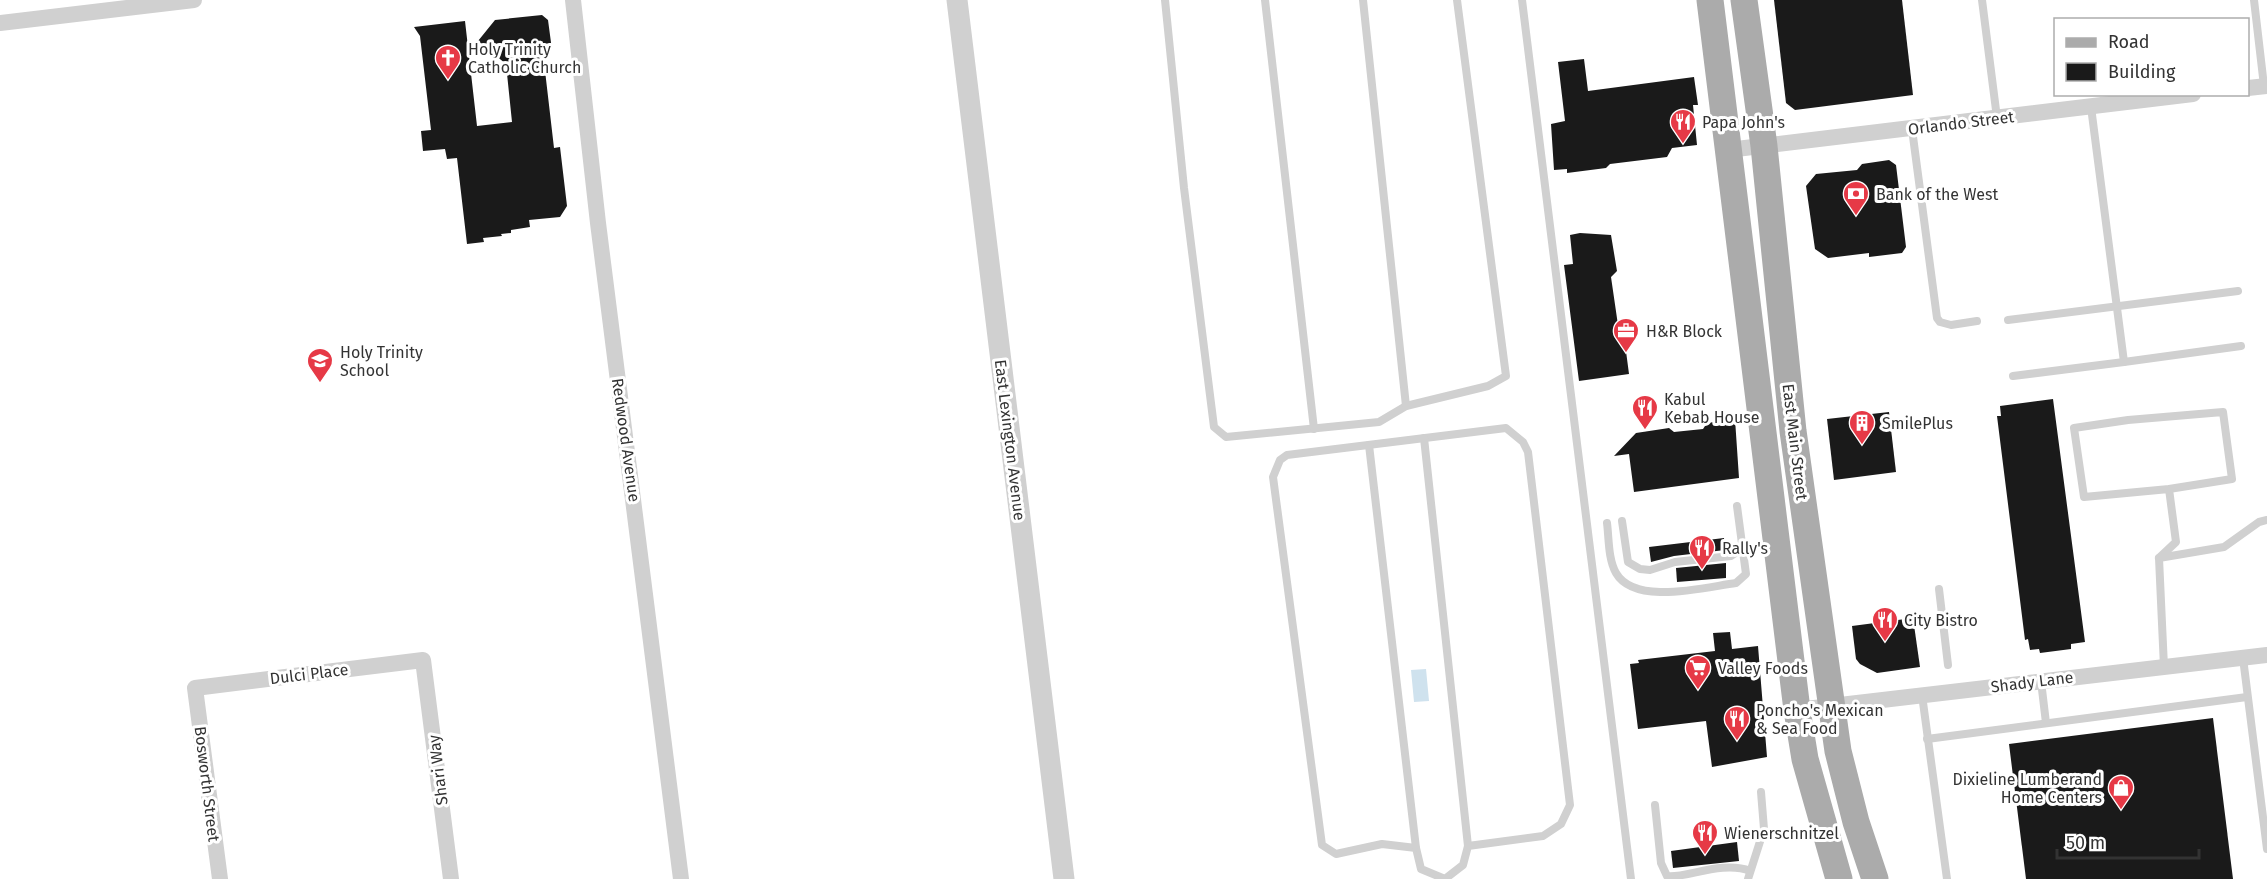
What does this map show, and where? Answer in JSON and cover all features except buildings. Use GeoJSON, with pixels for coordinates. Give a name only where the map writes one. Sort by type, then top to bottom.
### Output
{"type":"FeatureCollection","features":[{"type":"Feature","properties":{"kind":"main road","name":"East Main Street"},"geometry":{"type":"LineString","coordinates":[[1710,0],[1797,710],[1805,759],[1839,879]]}},
{"type":"Feature","properties":{"kind":"main road","name":"East Main Street"},"geometry":{"type":"LineString","coordinates":[[1744,0],[1764,146],[1802,495],[1838,751],[1856,822],[1875,879]]}},
{"type":"Feature","properties":{"kind":"main road"},"geometry":{"type":"LineString","coordinates":[[1771,502],[1802,495]]}},
{"type":"Feature","properties":{"kind":"street"},"geometry":{"type":"LineString","coordinates":[[0,23],[194,0]]}},
{"type":"Feature","properties":{"kind":"street","name":"Redwood Avenue"},"geometry":{"type":"LineString","coordinates":[[573,0],[598,223],[681,879]]}},
{"type":"Feature","properties":{"kind":"street","name":"East Lexington Avenue"},"geometry":{"type":"LineString","coordinates":[[957,0],[1064,879]]}},
{"type":"Feature","properties":{"kind":"street","name":"Orlando Street"},"geometry":{"type":"LineString","coordinates":[[1728,150],[2177,96]]}},
{"type":"Feature","properties":{"kind":"street","name":"Shady Lane"},"geometry":{"type":"LineString","coordinates":[[1797,710],[2267,655]]}},
{"type":"Feature","properties":{"kind":"street","name":"Dulci Place"},"geometry":{"type":"LineString","coordinates":[[195,688],[423,660]]}},
{"type":"Feature","properties":{"kind":"street","name":"Shari Way"},"geometry":{"type":"LineString","coordinates":[[423,660],[451,879]]}},
{"type":"Feature","properties":{"kind":"street","name":"Bosworth Street"},"geometry":{"type":"LineString","coordinates":[[195,688],[220,879]]}},
{"type":"Feature","properties":{"kind":"lane"},"geometry":{"type":"LineString","coordinates":[[1165,0],[1184,188],[1214,427],[1226,437],[1379,422],[1406,406],[1488,386],[1506,376],[1457,0]]}},
{"type":"Feature","properties":{"kind":"lane"},"geometry":{"type":"LineString","coordinates":[[1265,0],[1314,429]]}},
{"type":"Feature","properties":{"kind":"lane"},"geometry":{"type":"LineString","coordinates":[[1363,0],[1406,406]]}},
{"type":"Feature","properties":{"kind":"lane"},"geometry":{"type":"LineString","coordinates":[[1522,0],[1631,879]]}},
{"type":"Feature","properties":{"kind":"lane"},"geometry":{"type":"LineString","coordinates":[[1982,0],[1997,118]]}},
{"type":"Feature","properties":{"kind":"lane"},"geometry":{"type":"LineString","coordinates":[[2254,0],[2260,86]]}},
{"type":"Feature","properties":{"kind":"lane"},"geometry":{"type":"LineString","coordinates":[[2091,107],[2124,362]]}},
{"type":"Feature","properties":{"kind":"lane"},"geometry":{"type":"LineString","coordinates":[[1912,129],[1937,318],[1940,322],[1951,325],[1977,321]]}},
{"type":"Feature","properties":{"kind":"lane"},"geometry":{"type":"LineString","coordinates":[[2008,320],[2238,291]]}},
{"type":"Feature","properties":{"kind":"lane"},"geometry":{"type":"LineString","coordinates":[[2013,376],[2241,346]]}},
{"type":"Feature","properties":{"kind":"lane"},"geometry":{"type":"LineString","coordinates":[[2223,412],[2232,479],[2169,489],[2084,497],[2074,428],[2128,420],[2223,412]]}},
{"type":"Feature","properties":{"kind":"lane"},"geometry":{"type":"LineString","coordinates":[[1416,848],[1382,844],[1336,854],[1322,845],[1273,477],[1280,460],[1287,455],[1506,428],[1523,442],[1528,452],[1570,805],[1561,824],[1544,836],[1468,846]]}},
{"type":"Feature","properties":{"kind":"lane"},"geometry":{"type":"LineString","coordinates":[[1370,445],[1416,848],[1421,869],[1445,879],[1463,865],[1468,846],[1425,438]]}},
{"type":"Feature","properties":{"kind":"lane"},"geometry":{"type":"LineString","coordinates":[[2164,667],[2159,558],[2176,542],[2169,489]]}},
{"type":"Feature","properties":{"kind":"lane"},"geometry":{"type":"LineString","coordinates":[[1607,523],[1612,561],[1617,574],[1626,584],[1648,592],[1736,583],[1746,574],[1737,506]]}},
{"type":"Feature","properties":{"kind":"lane"},"geometry":{"type":"LineString","coordinates":[[2159,558],[2224,547],[2259,522],[2267,520]]}},
{"type":"Feature","properties":{"kind":"lane"},"geometry":{"type":"LineString","coordinates":[[1622,521],[1628,562],[1640,569],[1650,570],[1675,562],[1731,556],[1743,548]]}},
{"type":"Feature","properties":{"kind":"lane"},"geometry":{"type":"LineString","coordinates":[[1939,589],[1948,665]]}},
{"type":"Feature","properties":{"kind":"lane"},"geometry":{"type":"LineString","coordinates":[[2242,658],[2267,849]]}},
{"type":"Feature","properties":{"kind":"lane"},"geometry":{"type":"LineString","coordinates":[[2041,681],[2046,723]]}},
{"type":"Feature","properties":{"kind":"lane"},"geometry":{"type":"LineString","coordinates":[[1922,694],[1947,879]]}},
{"type":"Feature","properties":{"kind":"lane"},"geometry":{"type":"LineString","coordinates":[[1927,739],[2247,698]]}},
{"type":"Feature","properties":{"kind":"lane"},"geometry":{"type":"LineString","coordinates":[[1655,805],[1661,863],[1667,876],[1679,878],[1703,871],[1741,867],[1749,875],[1764,829],[1761,792]]}},
{"type":"Feature","properties":{"kind":"water"},"geometry":{"type":"Polygon","coordinates":[[[1426,669],[1429,701],[1414,702],[1411,670],[1426,669]]]}},
{"type":"Feature","properties":{"kind":"place","name":"Holy Trinity Catholic Church"},"geometry":{"type":"Point","coordinates":[448,81]}},
{"type":"Feature","properties":{"kind":"place","name":"Papa John's"},"geometry":{"type":"Point","coordinates":[1683,145]}},
{"type":"Feature","properties":{"kind":"place","name":"Bank of the West"},"geometry":{"type":"Point","coordinates":[1856,217]}},
{"type":"Feature","properties":{"kind":"place","name":"H&R Block"},"geometry":{"type":"Point","coordinates":[1626,354]}},
{"type":"Feature","properties":{"kind":"place","name":"Holy Trinity School"},"geometry":{"type":"Point","coordinates":[320,384]}},
{"type":"Feature","properties":{"kind":"place","name":"Kabul Kebab House"},"geometry":{"type":"Point","coordinates":[1645,431]}},
{"type":"Feature","properties":{"kind":"place","name":"SmilePlus"},"geometry":{"type":"Point","coordinates":[1862,446]}},
{"type":"Feature","properties":{"kind":"place","name":"Rally's"},"geometry":{"type":"Point","coordinates":[1702,571]}},
{"type":"Feature","properties":{"kind":"place","name":"City Bistro"},"geometry":{"type":"Point","coordinates":[1885,643]}},
{"type":"Feature","properties":{"kind":"place","name":"Valley Foods"},"geometry":{"type":"Point","coordinates":[1698,691]}},
{"type":"Feature","properties":{"kind":"place","name":"Poncho's Mexican & Sea Food"},"geometry":{"type":"Point","coordinates":[1737,742]}},
{"type":"Feature","properties":{"kind":"place","name":"Dixieline Lumberand Home Centers"},"geometry":{"type":"Point","coordinates":[2121,811]}},
{"type":"Feature","properties":{"kind":"place","name":"Wienerschnitzel"},"geometry":{"type":"Point","coordinates":[1705,856]}}]}
